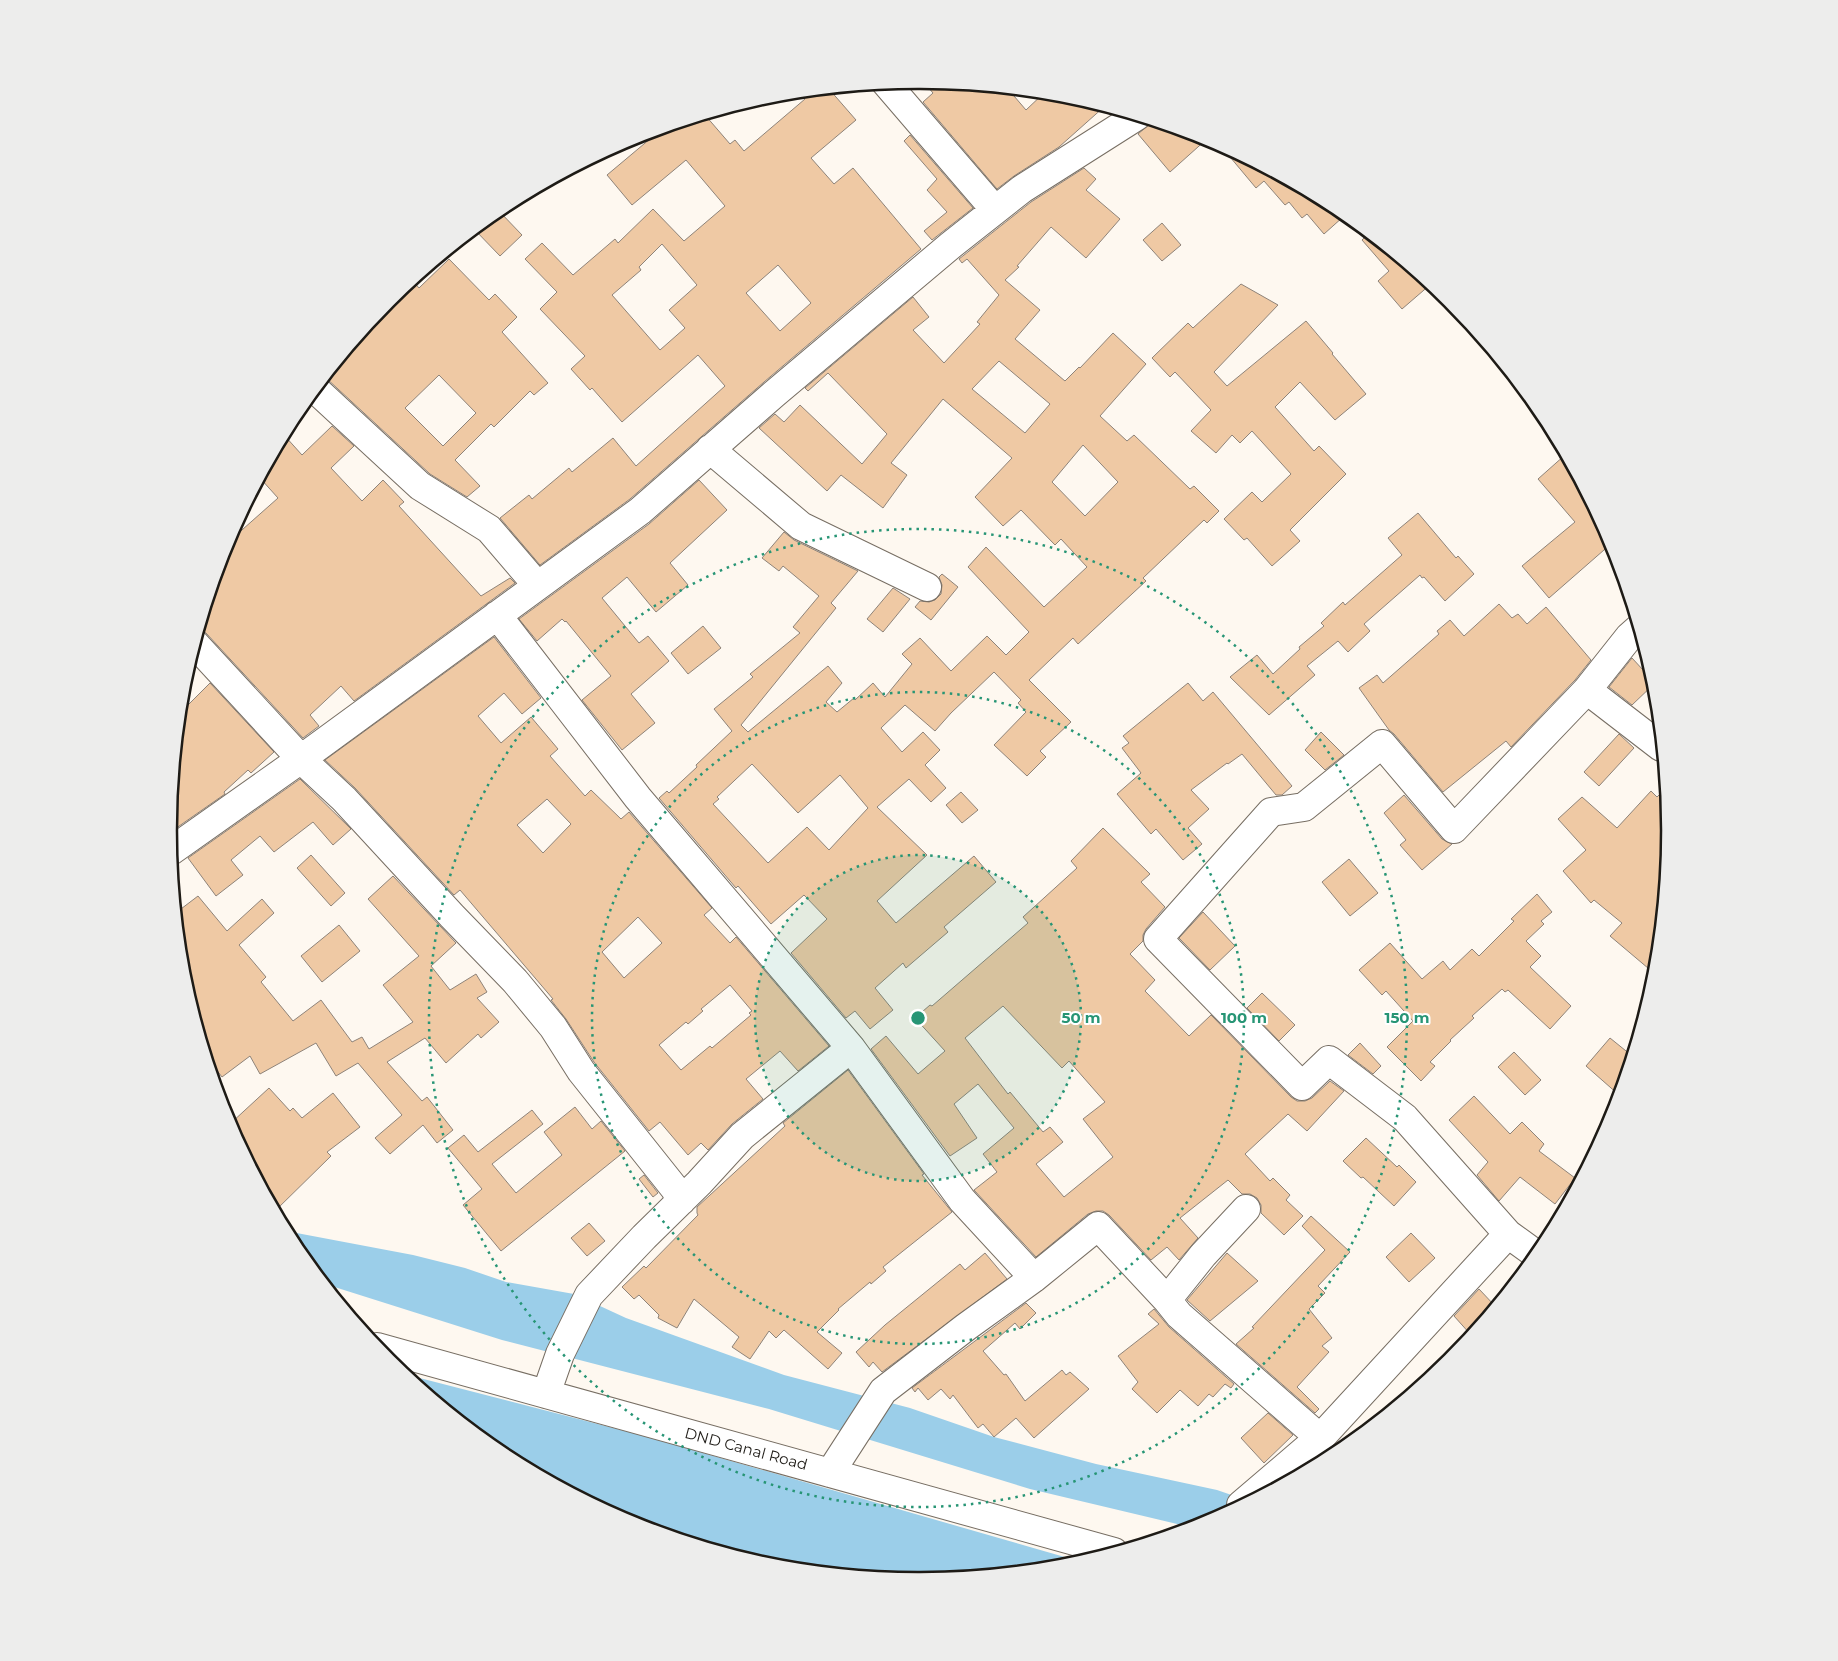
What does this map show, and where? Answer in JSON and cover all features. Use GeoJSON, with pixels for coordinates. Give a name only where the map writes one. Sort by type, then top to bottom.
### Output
{"type":"FeatureCollection","features":[{"type":"Feature","properties":{"kind":"street"},"geometry":{"type":"LineString","coordinates":[[892,90],[995,210]]}},
{"type":"Feature","properties":{"kind":"street"},"geometry":{"type":"LineString","coordinates":[[178,846],[301,760],[640,511],[781,387],[995,210],[1022,189],[1131,120]]}},
{"type":"Feature","properties":{"kind":"street"},"geometry":{"type":"LineString","coordinates":[[320,394],[420,486],[489,529],[537,585]]}},
{"type":"Feature","properties":{"kind":"street"},"geometry":{"type":"LineString","coordinates":[[710,450],[800,526],[927,587]]}},
{"type":"Feature","properties":{"kind":"street"},"geometry":{"type":"LineString","coordinates":[[497,615],[638,798],[851,1048],[962,1200],[1034,1278]]}},
{"type":"Feature","properties":{"kind":"street"},"geometry":{"type":"LineString","coordinates":[[1531,1250],[1508,1234],[1405,1118],[1329,1060],[1302,1086],[1158,939],[1271,812],[1304,807],[1382,744],[1454,829],[1587,690],[1633,633]]}},
{"type":"Feature","properties":{"kind":"street"},"geometry":{"type":"LineString","coordinates":[[200,650],[301,760],[344,800],[515,981],[553,1027],[580,1071],[675,1189],[681,1201]]}},
{"type":"Feature","properties":{"kind":"street"},"geometry":{"type":"LineString","coordinates":[[1587,690],[1655,742]]}},
{"type":"Feature","properties":{"kind":"street"},"geometry":{"type":"LineString","coordinates":[[546,1394],[560,1354],[589,1295],[742,1136],[851,1048]]}},
{"type":"Feature","properties":{"kind":"street"},"geometry":{"type":"LineString","coordinates":[[1167,1300],[1203,1254],[1246,1209]]}},
{"type":"Feature","properties":{"kind":"street"},"geometry":{"type":"LineString","coordinates":[[830,1473],[883,1391],[966,1327],[1034,1278],[1098,1226],[1179,1315],[1320,1438]]}},
{"type":"Feature","properties":{"kind":"street"},"geometry":{"type":"LineString","coordinates":[[1259,1489],[1320,1438],[1508,1234]]}},
{"type":"Feature","properties":{"kind":"street","name":"DND Canal Road"},"geometry":{"type":"LineString","coordinates":[[391,1351],[1103,1549]]}},
{"type":"Feature","properties":{"kind":"water"},"geometry":{"type":"Polygon","coordinates":[[[296,1233],[413,1255],[465,1268],[506,1282],[574,1294],[626,1318],[784,1375],[910,1408],[994,1437],[1096,1464],[1217,1490],[1242,1498],[1180,1525],[1030,1489],[769,1409],[502,1340],[335,1287],[296,1233]]]}},
{"type":"Feature","properties":{"kind":"water"},"geometry":{"type":"Polygon","coordinates":[[[419,1378],[648,1437],[1066,1557],[1016,1566],[968,1571],[870,1571],[774,1558],[727,1547],[635,1516],[591,1496],[548,1473],[467,1419],[419,1378]]]}},
{"type":"Feature","properties":{"kind":"building"},"geometry":{"type":"Polygon","coordinates":[[[930,89],[968,90],[1013,95],[1026,110],[1038,99],[1099,111],[1059,147],[997,189],[923,102],[933,93],[930,89]]]}},
{"type":"Feature","properties":{"kind":"building"},"geometry":{"type":"Polygon","coordinates":[[[833,94],[856,120],[811,158],[834,184],[853,168],[921,249],[630,499],[540,565],[500,518],[529,495],[532,499],[569,468],[572,472],[613,438],[636,466],[725,386],[698,355],[622,422],[592,388],[590,390],[571,369],[585,356],[540,309],[557,292],[525,259],[542,243],[573,275],[615,239],[618,243],[653,209],[684,241],[725,206],[686,160],[632,205],[607,175],[649,140],[709,120],[730,144],[735,140],[744,151],[805,99],[833,94]],[[662,244],[639,267],[641,270],[612,295],[660,350],[685,328],[669,310],[697,285],[662,244]],[[778,265],[746,293],[780,331],[811,303],[778,265]]]}},
{"type":"Feature","properties":{"kind":"building"},"geometry":{"type":"Polygon","coordinates":[[[1148,125],[1201,144],[1170,172],[1138,134],[1148,125]]]}},
{"type":"Feature","properties":{"kind":"building"},"geometry":{"type":"Polygon","coordinates":[[[910,135],[973,208],[932,240],[924,231],[947,212],[927,190],[937,179],[904,141],[910,135]]]}},
{"type":"Feature","properties":{"kind":"building"},"geometry":{"type":"Polygon","coordinates":[[[1230,157],[1290,188],[1340,220],[1324,234],[1307,214],[1302,218],[1289,202],[1285,205],[1264,181],[1256,188],[1230,157]]]}},
{"type":"Feature","properties":{"kind":"building"},"geometry":{"type":"Polygon","coordinates":[[[1084,168],[1096,179],[1086,190],[1120,219],[1086,258],[1051,227],[1017,266],[1019,267],[1005,280],[1040,310],[1015,339],[1065,381],[1113,333],[1146,364],[1100,416],[1127,441],[1134,435],[1190,489],[1194,486],[1219,511],[1207,523],[1204,520],[1143,578],[1146,581],[1078,644],[1073,638],[1029,680],[1071,722],[1040,751],[1046,757],[1027,776],[994,745],[1026,712],[1018,703],[1021,700],[994,672],[935,731],[905,705],[881,728],[902,752],[923,732],[940,750],[925,765],[946,788],[931,802],[909,779],[877,807],[927,855],[877,901],[896,923],[974,856],[996,882],[944,927],[948,932],[906,968],[903,963],[875,988],[893,1010],[870,1029],[855,1011],[846,1018],[791,953],[827,919],[804,895],[771,924],[738,886],[736,888],[659,798],[667,791],[669,793],[732,731],[714,709],[753,677],[750,674],[800,633],[793,627],[819,596],[783,566],[779,571],[762,558],[784,532],[794,540],[858,571],[831,603],[836,608],[741,725],[748,732],[828,666],[842,683],[826,702],[837,712],[854,698],[855,700],[873,683],[885,697],[912,664],[902,654],[920,638],[951,671],[987,636],[1006,655],[1029,632],[968,567],[986,547],[1044,607],[1087,567],[1061,539],[1055,545],[1021,510],[1003,526],[975,497],[1012,458],[943,399],[891,463],[907,475],[883,508],[841,475],[827,491],[759,428],[775,414],[784,422],[800,405],[862,464],[887,434],[828,373],[808,391],[805,388],[913,297],[929,317],[913,330],[944,363],[980,324],[977,322],[999,295],[967,259],[962,263],[959,259],[1031,202],[1084,168]],[[999,361],[972,389],[1025,433],[1050,404],[999,361]],[[1083,445],[1052,482],[1085,516],[1118,482],[1083,445]],[[752,764],[717,797],[719,799],[713,804],[768,863],[807,827],[829,850],[868,808],[840,775],[798,813],[752,764]]]}},
{"type":"Feature","properties":{"kind":"building"},"geometry":{"type":"Polygon","coordinates":[[[504,216],[522,235],[500,256],[479,234],[504,216]]]}},
{"type":"Feature","properties":{"kind":"building"},"geometry":{"type":"Polygon","coordinates":[[[1162,223],[1181,245],[1162,261],[1143,240],[1162,223]]]}},
{"type":"Feature","properties":{"kind":"building"},"geometry":{"type":"Polygon","coordinates":[[[1365,237],[1371,242],[1425,289],[1402,309],[1378,281],[1389,271],[1362,240],[1365,237]]]}},
{"type":"Feature","properties":{"kind":"building"},"geometry":{"type":"Polygon","coordinates":[[[449,259],[489,300],[495,294],[517,317],[502,332],[548,383],[534,395],[530,391],[494,427],[491,424],[455,460],[480,486],[467,497],[430,474],[329,381],[361,341],[417,285],[419,288],[449,259]],[[439,375],[405,408],[443,446],[476,413],[439,375]]]}},
{"type":"Feature","properties":{"kind":"building"},"geometry":{"type":"Polygon","coordinates":[[[1241,284],[1278,305],[1214,372],[1227,386],[1306,321],[1366,394],[1335,420],[1300,382],[1275,407],[1314,451],[1319,446],[1346,474],[1290,530],[1300,541],[1272,566],[1247,538],[1244,540],[1224,519],[1252,492],[1262,502],[1291,474],[1252,431],[1240,443],[1232,435],[1216,453],[1191,431],[1211,410],[1175,372],[1170,377],[1152,358],[1188,323],[1193,328],[1241,284]]]}},
{"type":"Feature","properties":{"kind":"building"},"geometry":{"type":"Polygon","coordinates":[[[332,426],[354,446],[331,468],[362,501],[383,480],[404,502],[399,506],[481,596],[510,578],[515,583],[354,701],[341,686],[310,715],[319,726],[303,738],[205,632],[217,592],[241,531],[278,498],[264,483],[289,440],[302,455],[332,426]]]}},
{"type":"Feature","properties":{"kind":"building"},"geometry":{"type":"Polygon","coordinates":[[[1560,459],[1584,502],[1605,549],[1549,598],[1522,566],[1575,522],[1538,479],[1560,459]]]}},
{"type":"Feature","properties":{"kind":"building"},"geometry":{"type":"Polygon","coordinates":[[[699,480],[727,510],[670,563],[688,585],[656,612],[627,577],[602,598],[639,643],[648,636],[669,661],[631,694],[655,723],[622,750],[582,700],[611,676],[566,621],[562,619],[537,641],[519,619],[649,524],[699,480]]]}},
{"type":"Feature","properties":{"kind":"building"},"geometry":{"type":"Polygon","coordinates":[[[1418,513],[1456,558],[1458,556],[1474,574],[1445,601],[1420,575],[1364,624],[1370,631],[1348,652],[1338,641],[1307,666],[1315,675],[1269,715],[1230,677],[1257,655],[1273,674],[1300,649],[1299,647],[1324,626],[1321,623],[1343,602],[1345,605],[1402,555],[1388,538],[1418,513]]]}},
{"type":"Feature","properties":{"kind":"building"},"geometry":{"type":"Polygon","coordinates":[[[942,574],[958,587],[931,620],[915,607],[920,601],[929,602],[935,600],[941,594],[942,585],[939,577],[942,574]]]}},
{"type":"Feature","properties":{"kind":"building"},"geometry":{"type":"Polygon","coordinates":[[[893,588],[910,599],[883,632],[867,619],[893,588]]]}},
{"type":"Feature","properties":{"kind":"building"},"geometry":{"type":"Polygon","coordinates":[[[1499,604],[1512,618],[1518,614],[1527,624],[1546,607],[1591,660],[1575,680],[1511,747],[1506,741],[1443,792],[1389,730],[1359,688],[1377,675],[1383,683],[1439,634],[1437,631],[1450,620],[1464,636],[1499,604]]]}},
{"type":"Feature","properties":{"kind":"building"},"geometry":{"type":"Polygon","coordinates":[[[703,626],[721,648],[688,674],[671,653],[703,626]]]}},
{"type":"Feature","properties":{"kind":"building"},"geometry":{"type":"Polygon","coordinates":[[[494,637],[541,698],[522,714],[504,693],[478,716],[501,743],[531,717],[558,749],[550,756],[585,796],[591,790],[621,819],[629,812],[712,908],[704,915],[730,943],[736,937],[829,1046],[798,1071],[780,1051],[746,1079],[763,1099],[732,1124],[708,1150],[701,1143],[688,1155],[660,1122],[649,1131],[594,1062],[551,1000],[553,999],[460,890],[454,895],[355,788],[325,760],[494,637]],[[547,799],[517,825],[543,853],[571,824],[547,799]],[[638,917],[602,952],[624,978],[662,943],[638,917]],[[730,985],[701,1009],[703,1011],[688,1024],[686,1022],[659,1045],[681,1070],[710,1046],[712,1048],[751,1015],[749,1013],[752,1011],[730,985]]]}},
{"type":"Feature","properties":{"kind":"building"},"geometry":{"type":"Polygon","coordinates":[[[1632,658],[1642,669],[1647,691],[1632,705],[1609,687],[1632,658]]]}},
{"type":"Feature","properties":{"kind":"building"},"geometry":{"type":"Polygon","coordinates":[[[210,683],[274,752],[251,773],[248,770],[224,792],[225,794],[177,827],[179,782],[189,704],[210,683]]]}},
{"type":"Feature","properties":{"kind":"building"},"geometry":{"type":"Polygon","coordinates":[[[1188,683],[1203,701],[1213,692],[1292,786],[1282,795],[1276,795],[1242,754],[1227,763],[1191,790],[1209,809],[1188,828],[1202,844],[1183,860],[1156,829],[1151,834],[1117,794],[1141,773],[1122,748],[1129,743],[1123,736],[1188,683]]]}},
{"type":"Feature","properties":{"kind":"building"},"geometry":{"type":"Polygon","coordinates":[[[1321,732],[1344,755],[1325,770],[1305,750],[1321,732]]]}},
{"type":"Feature","properties":{"kind":"building"},"geometry":{"type":"Polygon","coordinates":[[[1619,734],[1634,748],[1599,786],[1584,772],[1619,734]]]}},
{"type":"Feature","properties":{"kind":"building"},"geometry":{"type":"Polygon","coordinates":[[[300,779],[351,829],[333,845],[313,822],[274,852],[260,836],[231,860],[243,875],[216,896],[188,858],[300,779]]]}},
{"type":"Feature","properties":{"kind":"building"},"geometry":{"type":"Polygon","coordinates":[[[1651,791],[1657,797],[1660,794],[1661,830],[1659,879],[1647,967],[1610,936],[1622,923],[1594,900],[1591,903],[1563,871],[1586,850],[1558,819],[1582,797],[1617,828],[1651,791]]]}},
{"type":"Feature","properties":{"kind":"building"},"geometry":{"type":"Polygon","coordinates":[[[961,792],[978,810],[962,823],[946,805],[961,792]]]}},
{"type":"Feature","properties":{"kind":"building"},"geometry":{"type":"Polygon","coordinates":[[[1404,795],[1442,839],[1452,844],[1422,870],[1400,845],[1406,840],[1384,813],[1404,795]]]}},
{"type":"Feature","properties":{"kind":"building"},"geometry":{"type":"Polygon","coordinates":[[[1103,828],[1150,874],[1141,882],[1165,907],[1146,929],[1143,941],[1130,954],[1155,980],[1145,991],[1189,1036],[1211,1015],[1297,1101],[1305,1101],[1312,1098],[1330,1081],[1344,1091],[1307,1131],[1288,1114],[1245,1154],[1270,1181],[1273,1178],[1290,1195],[1286,1200],[1303,1216],[1284,1235],[1261,1213],[1261,1205],[1257,1198],[1250,1194],[1242,1194],[1228,1180],[1180,1218],[1198,1238],[1179,1260],[1167,1247],[1151,1260],[1103,1211],[1088,1214],[1036,1257],[974,1190],[997,1172],[983,1154],[1014,1128],[978,1084],[954,1104],[977,1138],[950,1156],[871,1049],[886,1036],[918,1074],[945,1051],[915,1018],[930,1005],[932,1006],[1028,923],[1023,917],[1077,868],[1071,861],[1103,828]],[[1003,1006],[965,1038],[1008,1094],[1010,1092],[1043,1132],[1050,1127],[1063,1142],[1036,1164],[1064,1197],[1113,1157],[1083,1119],[1105,1102],[1069,1061],[1062,1068],[1003,1006]]]}},
{"type":"Feature","properties":{"kind":"building"},"geometry":{"type":"Polygon","coordinates":[[[311,855],[345,893],[331,906],[297,868],[311,855]]]}},
{"type":"Feature","properties":{"kind":"building"},"geometry":{"type":"Polygon","coordinates":[[[1349,859],[1378,893],[1350,916],[1322,882],[1349,859]]]}},
{"type":"Feature","properties":{"kind":"building"},"geometry":{"type":"Polygon","coordinates":[[[393,876],[456,943],[431,966],[450,990],[476,974],[487,992],[477,998],[499,1022],[481,1038],[478,1034],[446,1063],[425,1038],[387,1062],[422,1101],[427,1097],[453,1130],[437,1143],[423,1125],[390,1154],[375,1138],[402,1115],[358,1063],[336,1076],[316,1043],[260,1074],[250,1056],[222,1077],[217,1069],[203,1022],[192,975],[182,908],[198,896],[227,931],[262,899],[274,913],[239,945],[266,977],[261,982],[293,1021],[321,1000],[352,1042],[362,1037],[369,1049],[413,1022],[383,985],[419,956],[368,899],[393,876]]]}},
{"type":"Feature","properties":{"kind":"building"},"geometry":{"type":"Polygon","coordinates":[[[1537,894],[1552,912],[1541,921],[1544,924],[1526,941],[1541,956],[1530,967],[1571,1006],[1550,1029],[1508,990],[1505,992],[1502,989],[1472,1016],[1474,1018],[1430,1062],[1435,1066],[1421,1081],[1387,1047],[1413,1021],[1386,991],[1382,995],[1359,970],[1390,943],[1422,979],[1443,961],[1450,970],[1472,949],[1479,956],[1514,921],[1511,919],[1537,894]]]}},
{"type":"Feature","properties":{"kind":"building"},"geometry":{"type":"Polygon","coordinates":[[[1203,912],[1235,946],[1210,970],[1179,938],[1203,912]]]}},
{"type":"Feature","properties":{"kind":"building"},"geometry":{"type":"Polygon","coordinates":[[[339,925],[360,951],[322,982],[301,956],[339,925]]]}},
{"type":"Feature","properties":{"kind":"building"},"geometry":{"type":"Polygon","coordinates":[[[1262,993],[1295,1025],[1279,1041],[1247,1008],[1262,993]]]}},
{"type":"Feature","properties":{"kind":"building"},"geometry":{"type":"Polygon","coordinates":[[[1610,1038],[1626,1051],[1613,1090],[1586,1066],[1610,1038]]]}},
{"type":"Feature","properties":{"kind":"building"},"geometry":{"type":"Polygon","coordinates":[[[1360,1043],[1381,1066],[1373,1074],[1348,1055],[1360,1043]]]}},
{"type":"Feature","properties":{"kind":"building"},"geometry":{"type":"Polygon","coordinates":[[[1514,1052],[1541,1080],[1525,1095],[1498,1067],[1514,1052]]]}},
{"type":"Feature","properties":{"kind":"building"},"geometry":{"type":"Polygon","coordinates":[[[848,1070],[924,1174],[922,1175],[952,1212],[883,1267],[886,1271],[838,1309],[817,1332],[842,1353],[828,1369],[784,1330],[776,1338],[769,1331],[750,1359],[732,1347],[739,1337],[694,1299],[677,1328],[658,1318],[659,1315],[639,1295],[634,1299],[622,1287],[644,1266],[646,1268],[698,1215],[697,1207],[785,1126],[783,1123],[848,1070]]]}},
{"type":"Feature","properties":{"kind":"building"},"geometry":{"type":"Polygon","coordinates":[[[269,1088],[290,1111],[293,1108],[302,1118],[333,1093],[360,1127],[327,1152],[331,1156],[280,1206],[254,1159],[236,1118],[269,1088]]]}},
{"type":"Feature","properties":{"kind":"building"},"geometry":{"type":"Polygon","coordinates":[[[1474,1096],[1510,1134],[1522,1122],[1544,1144],[1539,1151],[1574,1177],[1555,1204],[1520,1177],[1499,1201],[1477,1175],[1488,1162],[1449,1120],[1474,1096]]]}},
{"type":"Feature","properties":{"kind":"building"},"geometry":{"type":"Polygon","coordinates":[[[575,1107],[592,1129],[601,1121],[625,1151],[501,1251],[463,1205],[482,1189],[448,1148],[464,1135],[478,1152],[532,1110],[543,1124],[492,1164],[516,1193],[562,1155],[544,1132],[575,1107]]]}},
{"type":"Feature","properties":{"kind":"building"},"geometry":{"type":"Polygon","coordinates":[[[1366,1138],[1397,1167],[1399,1165],[1416,1182],[1394,1206],[1343,1161],[1366,1138]]]}},
{"type":"Feature","properties":{"kind":"building"},"geometry":{"type":"Polygon","coordinates":[[[644,1175],[658,1193],[653,1197],[639,1179],[644,1175]]]}},
{"type":"Feature","properties":{"kind":"building"},"geometry":{"type":"Polygon","coordinates":[[[1311,1216],[1350,1252],[1318,1286],[1325,1293],[1309,1309],[1332,1338],[1322,1346],[1329,1352],[1297,1387],[1319,1409],[1315,1413],[1236,1344],[1254,1328],[1252,1327],[1325,1250],[1302,1226],[1311,1216]]]}},
{"type":"Feature","properties":{"kind":"building"},"geometry":{"type":"Polygon","coordinates":[[[589,1223],[605,1241],[587,1256],[571,1238],[589,1223]]]}},
{"type":"Feature","properties":{"kind":"building"},"geometry":{"type":"Polygon","coordinates":[[[1411,1233],[1435,1258],[1409,1282],[1386,1257],[1411,1233]]]}},
{"type":"Feature","properties":{"kind":"building"},"geometry":{"type":"Polygon","coordinates":[[[985,1253],[1007,1279],[882,1372],[873,1362],[869,1367],[856,1352],[885,1325],[960,1264],[965,1270],[985,1253]]]}},
{"type":"Feature","properties":{"kind":"building"},"geometry":{"type":"Polygon","coordinates":[[[1227,1253],[1258,1281],[1210,1321],[1187,1300],[1227,1253]]]}},
{"type":"Feature","properties":{"kind":"building"},"geometry":{"type":"Polygon","coordinates":[[[1479,1289],[1491,1302],[1467,1330],[1454,1316],[1479,1289]]]}},
{"type":"Feature","properties":{"kind":"building"},"geometry":{"type":"Polygon","coordinates":[[[1026,1303],[1036,1313],[1020,1329],[1015,1323],[983,1351],[1004,1375],[1006,1374],[1025,1401],[1062,1370],[1066,1375],[1070,1372],[1089,1389],[1034,1438],[1016,1418],[994,1437],[983,1424],[978,1428],[953,1395],[950,1399],[941,1389],[928,1400],[918,1388],[915,1392],[912,1388],[1026,1303]]]}},
{"type":"Feature","properties":{"kind":"building"},"geometry":{"type":"Polygon","coordinates":[[[1154,1309],[1169,1327],[1234,1384],[1231,1388],[1225,1384],[1213,1397],[1209,1394],[1198,1406],[1180,1390],[1157,1413],[1132,1389],[1138,1382],[1118,1356],[1159,1324],[1148,1314],[1154,1309]]]}},
{"type":"Feature","properties":{"kind":"building"},"geometry":{"type":"Polygon","coordinates":[[[1268,1413],[1293,1435],[1264,1463],[1241,1438],[1268,1413]]]}}]}
